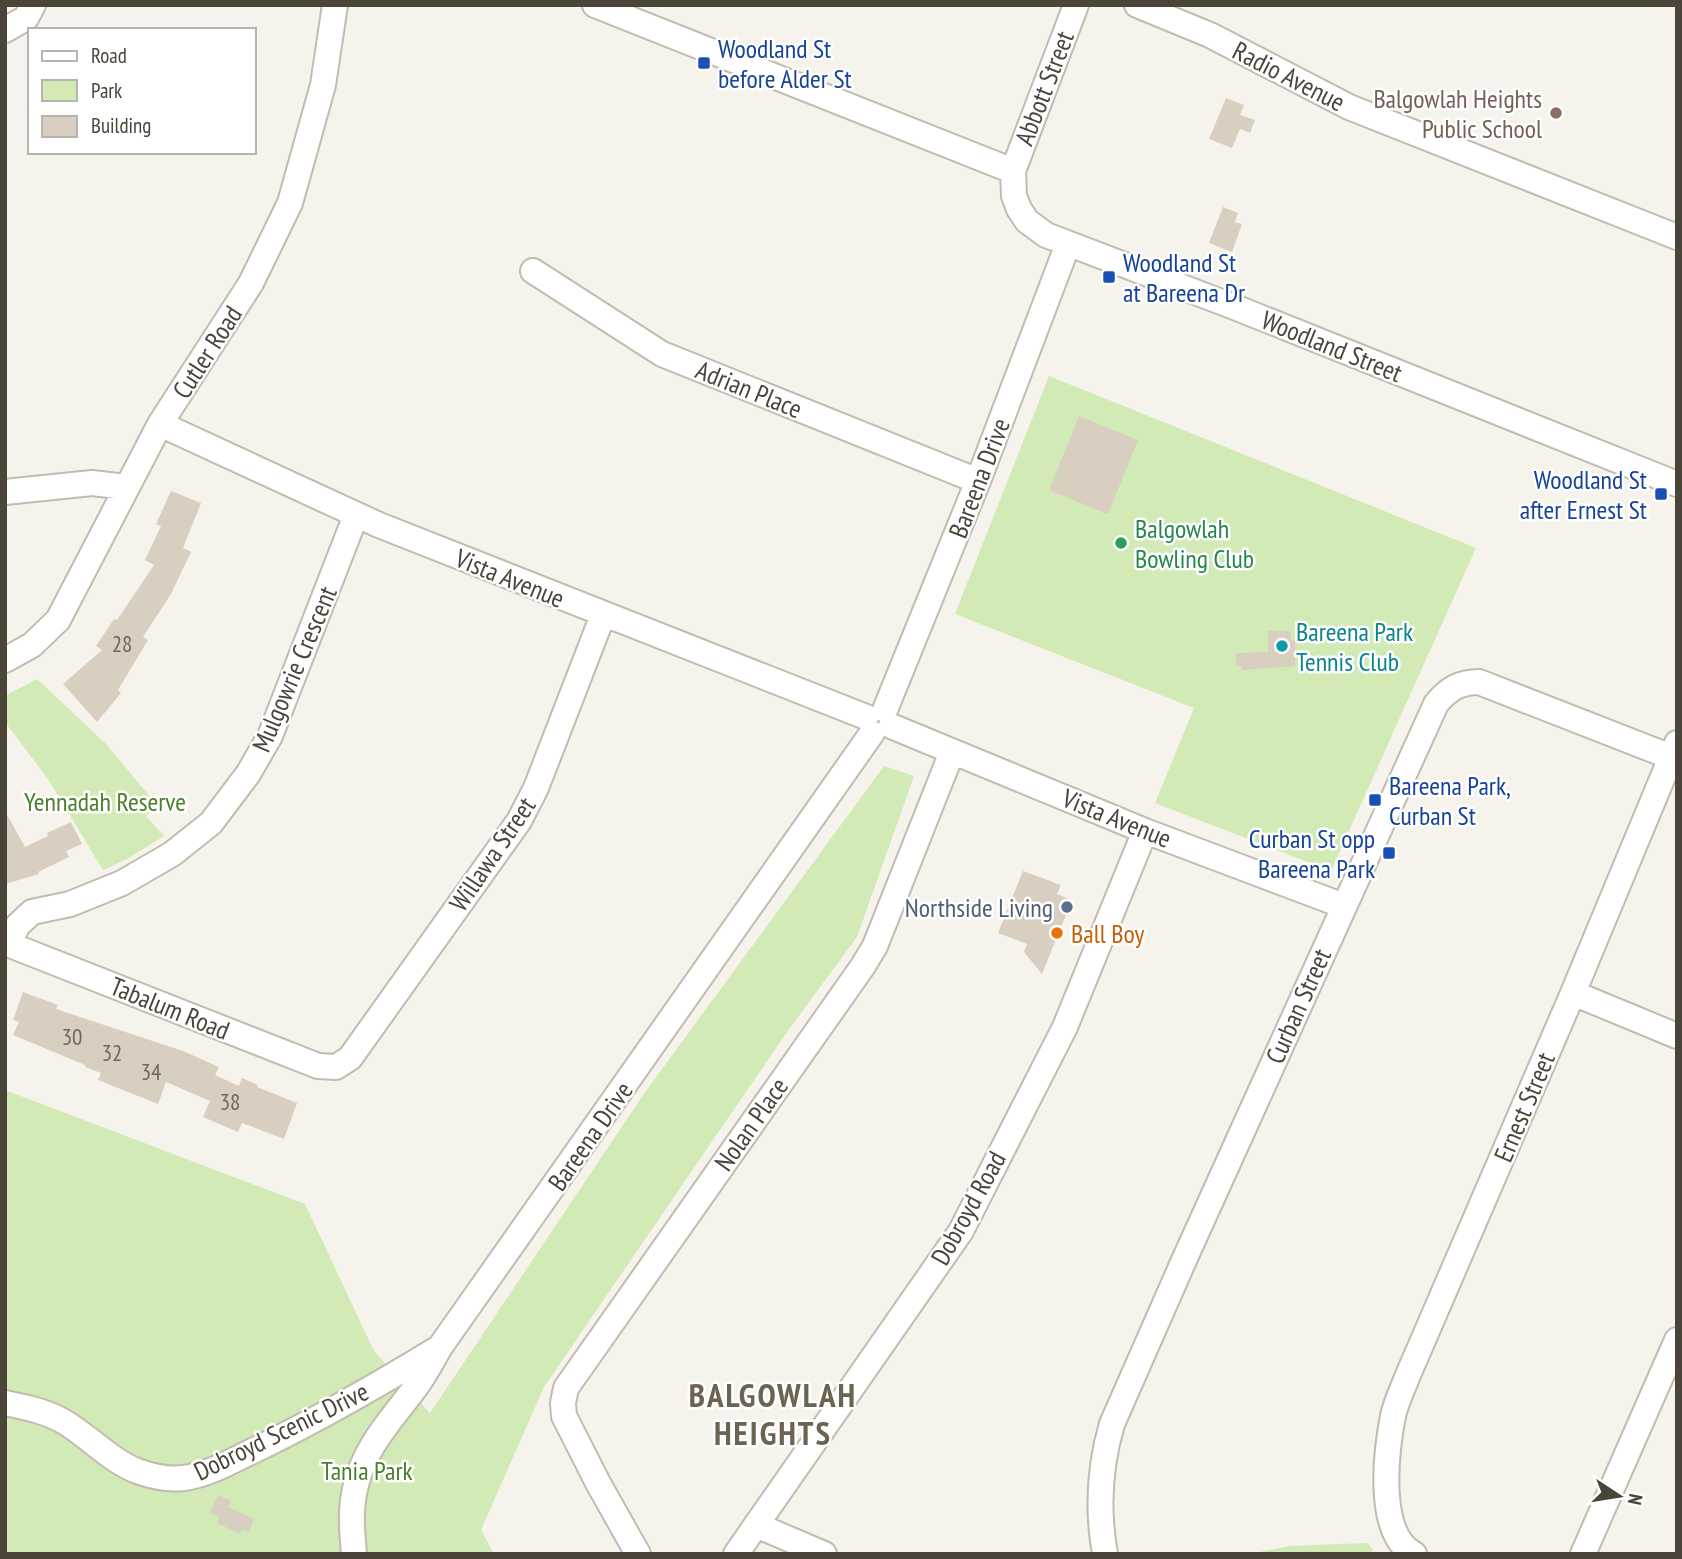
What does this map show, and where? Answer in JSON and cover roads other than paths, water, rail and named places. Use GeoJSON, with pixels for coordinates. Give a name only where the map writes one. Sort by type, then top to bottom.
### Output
{"type":"FeatureCollection","features":[{"type":"Feature","properties":{"kind":"street"},"geometry":{"type":"LineString","coordinates":[[5,30],[26,18],[33,5]]}},
{"type":"Feature","properties":{"kind":"street","name":"Cutler Road"},"geometry":{"type":"LineString","coordinates":[[5,660],[32,645],[58,620],[160,424],[251,283],[290,203],[323,85],[335,5]]}},
{"type":"Feature","properties":{"kind":"street"},"geometry":{"type":"LineString","coordinates":[[595,5],[1013,171]]}},
{"type":"Feature","properties":{"kind":"street","name":"Abbott Street"},"geometry":{"type":"LineString","coordinates":[[1013,171],[1076,5]]}},
{"type":"Feature","properties":{"kind":"street","name":"Radio Avenue"},"geometry":{"type":"LineString","coordinates":[[1137,5],[1210,35],[1349,107],[1677,237]]}},
{"type":"Feature","properties":{"kind":"street","name":"Woodland Street"},"geometry":{"type":"LineString","coordinates":[[1013,171],[1014,196],[1027,221],[1046,235],[1250,313],[1677,484]]}},
{"type":"Feature","properties":{"kind":"street","name":"Bareena Drive"},"geometry":{"type":"LineString","coordinates":[[354,1554],[352,1509],[361,1468],[369,1450],[422,1378],[440,1347],[879,721],[978,481],[1068,244]]}},
{"type":"Feature","properties":{"kind":"street","name":"Adrian Place"},"geometry":{"type":"LineString","coordinates":[[533,271],[662,354],[978,481]]}},
{"type":"Feature","properties":{"kind":"street","name":"Vista Avenue"},"geometry":{"type":"LineString","coordinates":[[160,424],[356,515],[603,615],[879,721],[1145,831],[1344,906]]}},
{"type":"Feature","properties":{"kind":"street"},"geometry":{"type":"LineString","coordinates":[[5,492],[92,483],[126,487]]}},
{"type":"Feature","properties":{"kind":"street","name":"Mulgowrie Crescent"},"geometry":{"type":"LineString","coordinates":[[7,944],[18,925],[32,912],[70,904],[122,883],[172,854],[211,823],[248,774],[270,736],[356,515]]}},
{"type":"Feature","properties":{"kind":"street","name":"Willawa Street"},"geometry":{"type":"LineString","coordinates":[[336,1067],[349,1058],[519,821],[536,788],[603,615]]}},
{"type":"Feature","properties":{"kind":"street","name":"Curban Street"},"geometry":{"type":"LineString","coordinates":[[1105,1554],[1099,1490],[1104,1450],[1112,1424],[1430,715],[1444,694],[1452,687],[1470,682],[1490,685],[1674,750]]}},
{"type":"Feature","properties":{"kind":"street","name":"Ernest Street"},"geometry":{"type":"LineString","coordinates":[[1414,1554],[1403,1548],[1391,1521],[1385,1473],[1393,1414],[1674,750]]}},
{"type":"Feature","properties":{"kind":"street","name":"Nolan Place"},"geometry":{"type":"LineString","coordinates":[[638,1554],[564,1416],[564,1397],[570,1381],[863,966],[874,946],[952,752]]}},
{"type":"Feature","properties":{"kind":"street","name":"Dobroyd Road"},"geometry":{"type":"LineString","coordinates":[[736,1554],[961,1231],[1065,1027],[1145,831]]}},
{"type":"Feature","properties":{"kind":"street","name":"Tabalum Road"},"geometry":{"type":"LineString","coordinates":[[7,944],[318,1066],[336,1067]]}},
{"type":"Feature","properties":{"kind":"street"},"geometry":{"type":"LineString","coordinates":[[1573,993],[1677,1036]]}},
{"type":"Feature","properties":{"kind":"street"},"geometry":{"type":"LineString","coordinates":[[1583,1554],[1677,1340]]}},
{"type":"Feature","properties":{"kind":"street","name":"Dobroyd Scenic Drive"},"geometry":{"type":"LineString","coordinates":[[5,1403],[36,1410],[61,1420],[138,1471],[183,1478],[212,1470],[316,1421],[440,1347]]}},
{"type":"Feature","properties":{"kind":"street"},"geometry":{"type":"LineString","coordinates":[[376,1387],[388,1384],[397,1387],[401,1394],[400,1407]]}},
{"type":"Feature","properties":{"kind":"street"},"geometry":{"type":"LineString","coordinates":[[756,1525],[824,1554]]}},
{"type":"Feature","properties":{"kind":"place","name":"Woodland St before Alder St"},"geometry":{"type":"Point","coordinates":[704,63]}},
{"type":"Feature","properties":{"kind":"place","name":"Balgowlah Heights Public School"},"geometry":{"type":"Point","coordinates":[1556,113]}},
{"type":"Feature","properties":{"kind":"place","name":"Woodland St at Bareena Dr"},"geometry":{"type":"Point","coordinates":[1109,277]}},
{"type":"Feature","properties":{"kind":"place","name":"Woodland St after Ernest St"},"geometry":{"type":"Point","coordinates":[1661,494]}},
{"type":"Feature","properties":{"kind":"place","name":"Balgowlah Bowling Club"},"geometry":{"type":"Point","coordinates":[1121,543]}},
{"type":"Feature","properties":{"kind":"place","name":"Bareena Park Tennis Club"},"geometry":{"type":"Point","coordinates":[1282,646]}},
{"type":"Feature","properties":{"kind":"place","name":"Bareena Park, Curban St"},"geometry":{"type":"Point","coordinates":[1375,800]}},
{"type":"Feature","properties":{"kind":"place","name":"Curban St opp Bareena Park"},"geometry":{"type":"Point","coordinates":[1389,853]}},
{"type":"Feature","properties":{"kind":"place","name":"Northside Living"},"geometry":{"type":"Point","coordinates":[1067,907]}},
{"type":"Feature","properties":{"kind":"place","name":"Ball Boy"},"geometry":{"type":"Point","coordinates":[1057,933]}},
{"type":"Feature","properties":{"kind":"district","name":"BALGOWLAH HEIGHTS"},"geometry":{"type":"Point","coordinates":[773,1413]}},
{"type":"Feature","properties":{"kind":"park label","name":"Yennadah Reserve"},"geometry":{"type":"Point","coordinates":[105,801]}},
{"type":"Feature","properties":{"kind":"park label","name":"Tania Park"},"geometry":{"type":"Point","coordinates":[367,1470]}}]}
